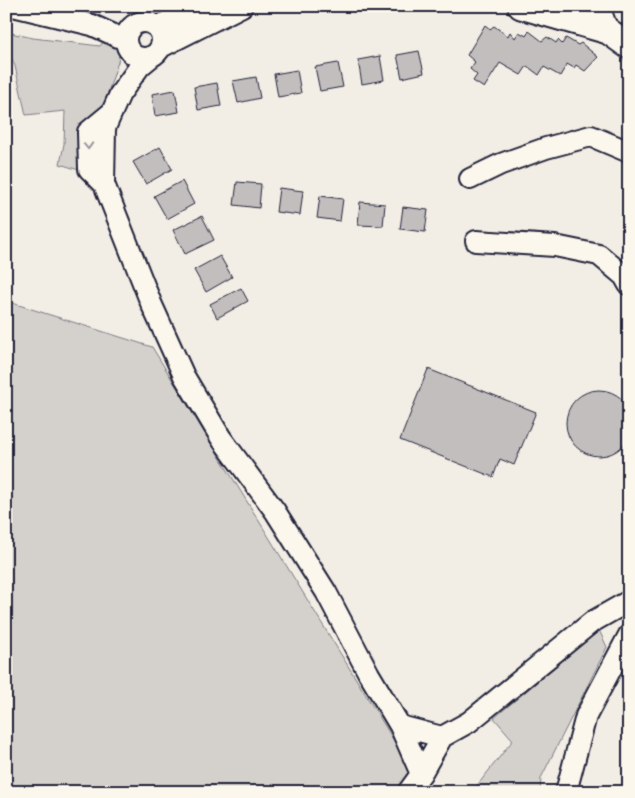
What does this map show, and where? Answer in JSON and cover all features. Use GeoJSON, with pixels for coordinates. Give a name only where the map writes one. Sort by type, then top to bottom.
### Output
{"type":"FeatureCollection","features":[{"type":"Feature","properties":{"kind":"main road"},"geometry":{"type":"LineString","coordinates":[[521,6],[608,31],[629,46]]}},
{"type":"Feature","properties":{"kind":"street"},"geometry":{"type":"LineString","coordinates":[[599,6],[608,31]]}},
{"type":"Feature","properties":{"kind":"street"},"geometry":{"type":"LineString","coordinates":[[26,8],[92,25],[128,37]]}},
{"type":"Feature","properties":{"kind":"street"},"geometry":{"type":"LineString","coordinates":[[157,27],[167,22],[238,8]]}},
{"type":"Feature","properties":{"kind":"street"},"geometry":{"type":"LineString","coordinates":[[128,37],[133,56],[145,59],[238,8]]}},
{"type":"Feature","properties":{"kind":"street"},"geometry":{"type":"LineString","coordinates":[[120,94],[140,66],[156,52],[162,36],[157,27],[148,22],[128,37]]}},
{"type":"Feature","properties":{"kind":"street"},"geometry":{"type":"LineString","coordinates":[[128,37],[129,61],[120,94],[104,128],[104,184],[151,303],[184,376],[221,438],[274,511],[326,592],[369,674],[400,726],[421,774]]}},
{"type":"Feature","properties":{"kind":"street"},"geometry":{"type":"LineString","coordinates":[[470,179],[501,164],[546,148],[591,136],[629,152]]}},
{"type":"Feature","properties":{"kind":"street"},"geometry":{"type":"LineString","coordinates":[[476,241],[555,246],[599,255],[624,276],[629,285]]}},
{"type":"Feature","properties":{"kind":"street"},"geometry":{"type":"LineString","coordinates":[[408,792],[421,774],[442,737],[469,722],[592,622],[629,601]]}},
{"type":"Feature","properties":{"kind":"street"},"geometry":{"type":"LineString","coordinates":[[566,792],[586,716],[629,635]]}},
{"type":"Feature","properties":{"kind":"street"},"geometry":{"type":"LineString","coordinates":[[400,726],[442,737]]}},
{"type":"Feature","properties":{"kind":"shaded area"},"geometry":{"type":"Polygon","coordinates":[[[6,32],[33,38],[100,46],[107,37],[120,50],[118,62],[82,171],[60,164],[64,144],[65,111],[26,115],[15,66],[6,47],[6,32]]]}},
{"type":"Feature","properties":{"kind":"shaded area"},"geometry":{"type":"Polygon","coordinates":[[[6,301],[152,347],[420,783],[433,792],[6,792],[6,301]]]}},
{"type":"Feature","properties":{"kind":"shaded area"},"geometry":{"type":"Polygon","coordinates":[[[599,630],[607,647],[541,778],[540,792],[472,792],[513,740],[494,718],[599,630]]]}},
{"type":"Feature","properties":{"kind":"building"},"geometry":{"type":"Polygon","coordinates":[[[485,25],[490,29],[494,26],[508,36],[510,32],[515,38],[519,32],[526,36],[529,31],[542,41],[547,37],[556,43],[558,40],[562,44],[566,38],[578,45],[581,43],[598,57],[585,71],[576,65],[574,68],[567,64],[560,76],[544,67],[539,75],[527,66],[521,75],[500,63],[484,88],[473,81],[477,75],[470,69],[475,62],[467,55],[485,25]]]}},
{"type":"Feature","properties":{"kind":"building"},"geometry":{"type":"Polygon","coordinates":[[[419,51],[424,73],[402,78],[397,55],[419,51]]]}},
{"type":"Feature","properties":{"kind":"building"},"geometry":{"type":"Polygon","coordinates":[[[380,56],[384,80],[362,84],[358,60],[380,56]]]}},
{"type":"Feature","properties":{"kind":"building"},"geometry":{"type":"Polygon","coordinates":[[[338,63],[343,87],[320,91],[315,67],[338,63]]]}},
{"type":"Feature","properties":{"kind":"building"},"geometry":{"type":"Polygon","coordinates":[[[297,70],[301,93],[278,97],[274,74],[297,70]]]}},
{"type":"Feature","properties":{"kind":"building"},"geometry":{"type":"Polygon","coordinates":[[[256,77],[260,98],[238,103],[233,81],[256,77]]]}},
{"type":"Feature","properties":{"kind":"building"},"geometry":{"type":"Polygon","coordinates":[[[217,83],[221,106],[198,110],[194,87],[217,83]]]}},
{"type":"Feature","properties":{"kind":"building"},"geometry":{"type":"Polygon","coordinates":[[[175,90],[179,112],[155,116],[152,94],[175,90]]]}},
{"type":"Feature","properties":{"kind":"building"},"geometry":{"type":"Polygon","coordinates":[[[160,147],[172,169],[146,184],[133,162],[160,147]]]}},
{"type":"Feature","properties":{"kind":"building"},"geometry":{"type":"Polygon","coordinates":[[[182,181],[194,204],[167,219],[154,196],[182,181]]]}},
{"type":"Feature","properties":{"kind":"building"},"geometry":{"type":"Polygon","coordinates":[[[237,182],[261,184],[259,208],[234,205],[237,182]]]}},
{"type":"Feature","properties":{"kind":"building"},"geometry":{"type":"Polygon","coordinates":[[[279,188],[303,191],[300,215],[276,212],[279,188]]]}},
{"type":"Feature","properties":{"kind":"building"},"geometry":{"type":"Polygon","coordinates":[[[320,196],[343,199],[340,221],[317,218],[320,196]]]}},
{"type":"Feature","properties":{"kind":"building"},"geometry":{"type":"Polygon","coordinates":[[[360,202],[385,204],[383,226],[358,225],[360,202]]]}},
{"type":"Feature","properties":{"kind":"building"},"geometry":{"type":"Polygon","coordinates":[[[403,207],[428,210],[425,232],[400,229],[403,207]]]}},
{"type":"Feature","properties":{"kind":"building"},"geometry":{"type":"Polygon","coordinates":[[[202,216],[214,240],[185,254],[173,230],[202,216]]]}},
{"type":"Feature","properties":{"kind":"building"},"geometry":{"type":"Polygon","coordinates":[[[220,256],[232,277],[206,292],[194,270],[220,256]]]}},
{"type":"Feature","properties":{"kind":"building"},"geometry":{"type":"Polygon","coordinates":[[[241,288],[248,301],[217,318],[210,304],[241,288]]]}},
{"type":"Feature","properties":{"kind":"building"},"geometry":{"type":"Polygon","coordinates":[[[428,369],[536,412],[514,465],[500,459],[493,477],[400,440],[428,369]]]}},
{"type":"Feature","properties":{"kind":"building"},"geometry":{"type":"Polygon","coordinates":[[[599,390],[612,393],[622,400],[629,410],[632,423],[629,436],[622,446],[612,453],[599,456],[586,453],[576,446],[569,436],[566,423],[569,410],[576,400],[586,393],[599,390]]]}}]}
